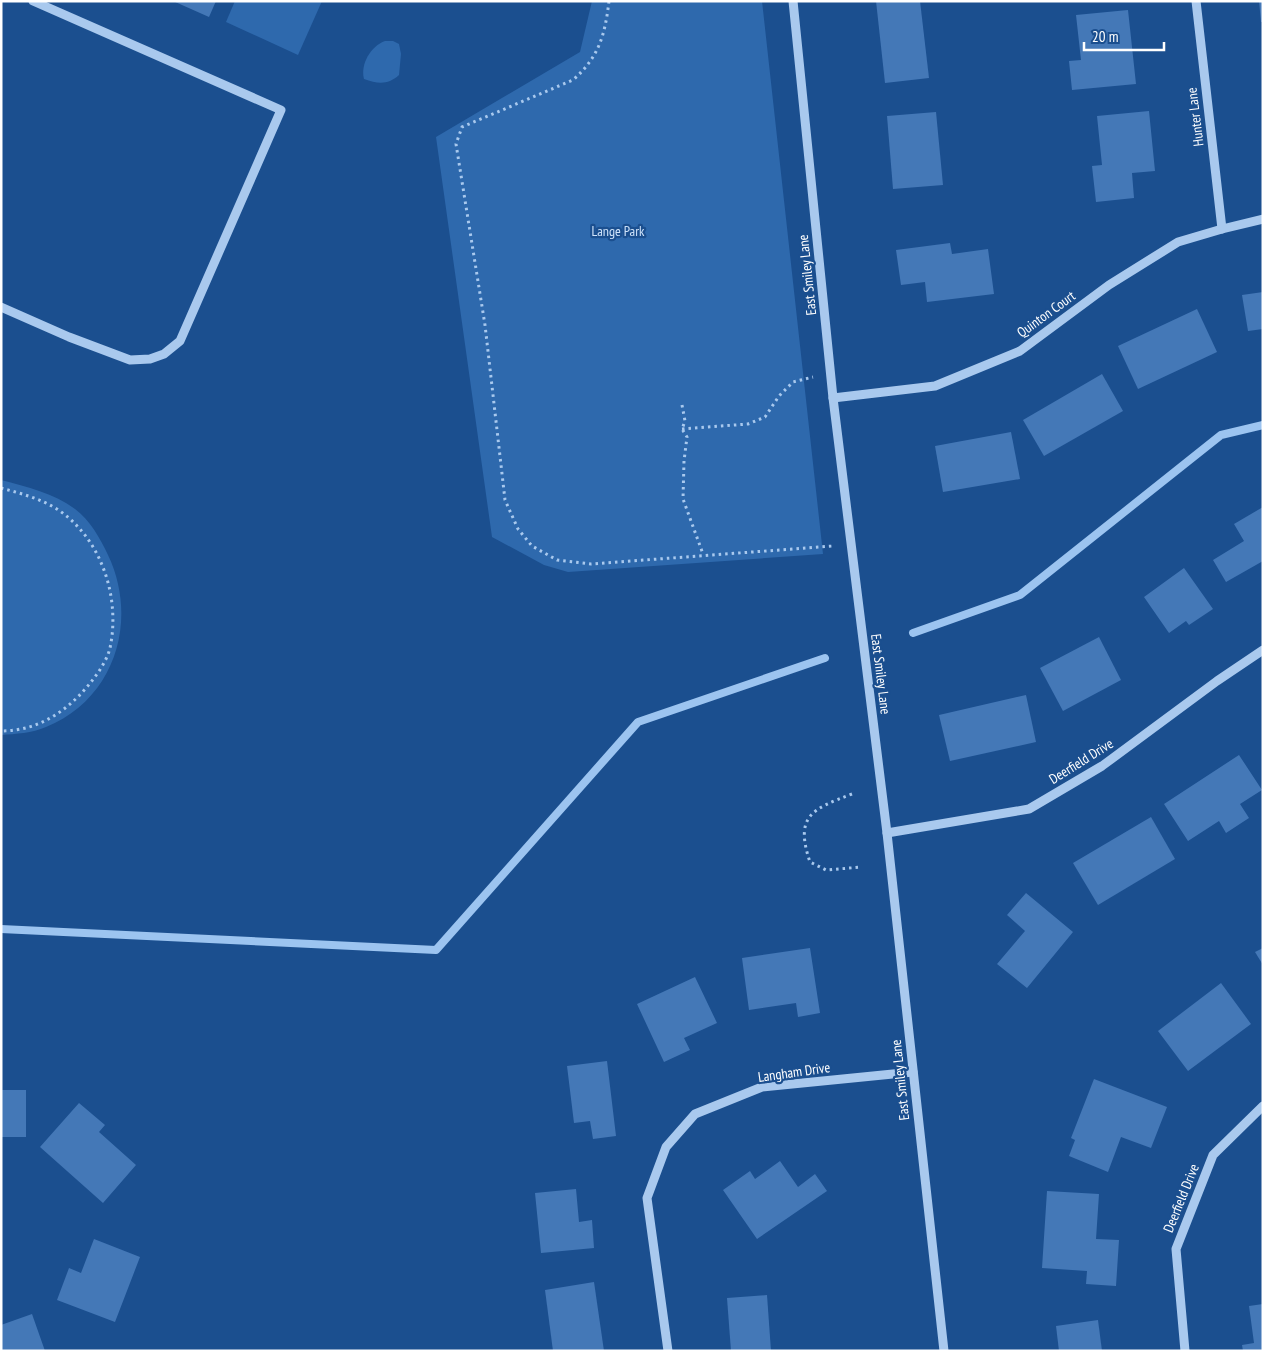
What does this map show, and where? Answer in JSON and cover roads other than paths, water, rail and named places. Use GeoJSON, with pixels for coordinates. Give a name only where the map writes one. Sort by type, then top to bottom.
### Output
{"type":"FeatureCollection","features":[{"type":"Feature","properties":{"kind":"street","name":"East Smiley Lane"},"geometry":{"type":"LineString","coordinates":[[793,1],[833,398],[887,833],[944,1351]]}},
{"type":"Feature","properties":{"kind":"street","name":"Hunter Lane"},"geometry":{"type":"LineString","coordinates":[[1196,1],[1222,229]]}},
{"type":"Feature","properties":{"kind":"street"},"geometry":{"type":"LineString","coordinates":[[1,307],[130,360],[150,359],[164,354],[180,341],[281,110],[39,3]]}},
{"type":"Feature","properties":{"kind":"street","name":"Quinton Court"},"geometry":{"type":"LineString","coordinates":[[833,398],[935,386],[1020,351],[1109,285],[1178,242],[1263,219]]}},
{"type":"Feature","properties":{"kind":"street","name":"Deerfield Drive"},"geometry":{"type":"LineString","coordinates":[[887,833],[1029,809],[1102,766],[1217,681],[1263,650]]}},
{"type":"Feature","properties":{"kind":"street","name":"Langham Drive"},"geometry":{"type":"LineString","coordinates":[[668,1351],[647,1198],[666,1147],[695,1114],[762,1087],[913,1072]]}},
{"type":"Feature","properties":{"kind":"street","name":"Deerfield Drive"},"geometry":{"type":"LineString","coordinates":[[1184,1351],[1176,1249],[1212,1155],[1263,1106]]}},
{"type":"Feature","properties":{"kind":"waterway"},"geometry":{"type":"LineString","coordinates":[[913,633],[1020,595],[1221,435],[1263,425]]}},
{"type":"Feature","properties":{"kind":"waterway"},"geometry":{"type":"LineString","coordinates":[[1,929],[436,950],[638,722],[825,658]]}},
{"type":"Feature","properties":{"kind":"park label","name":"Lange Park"},"geometry":{"type":"Point","coordinates":[618,231]}}]}
